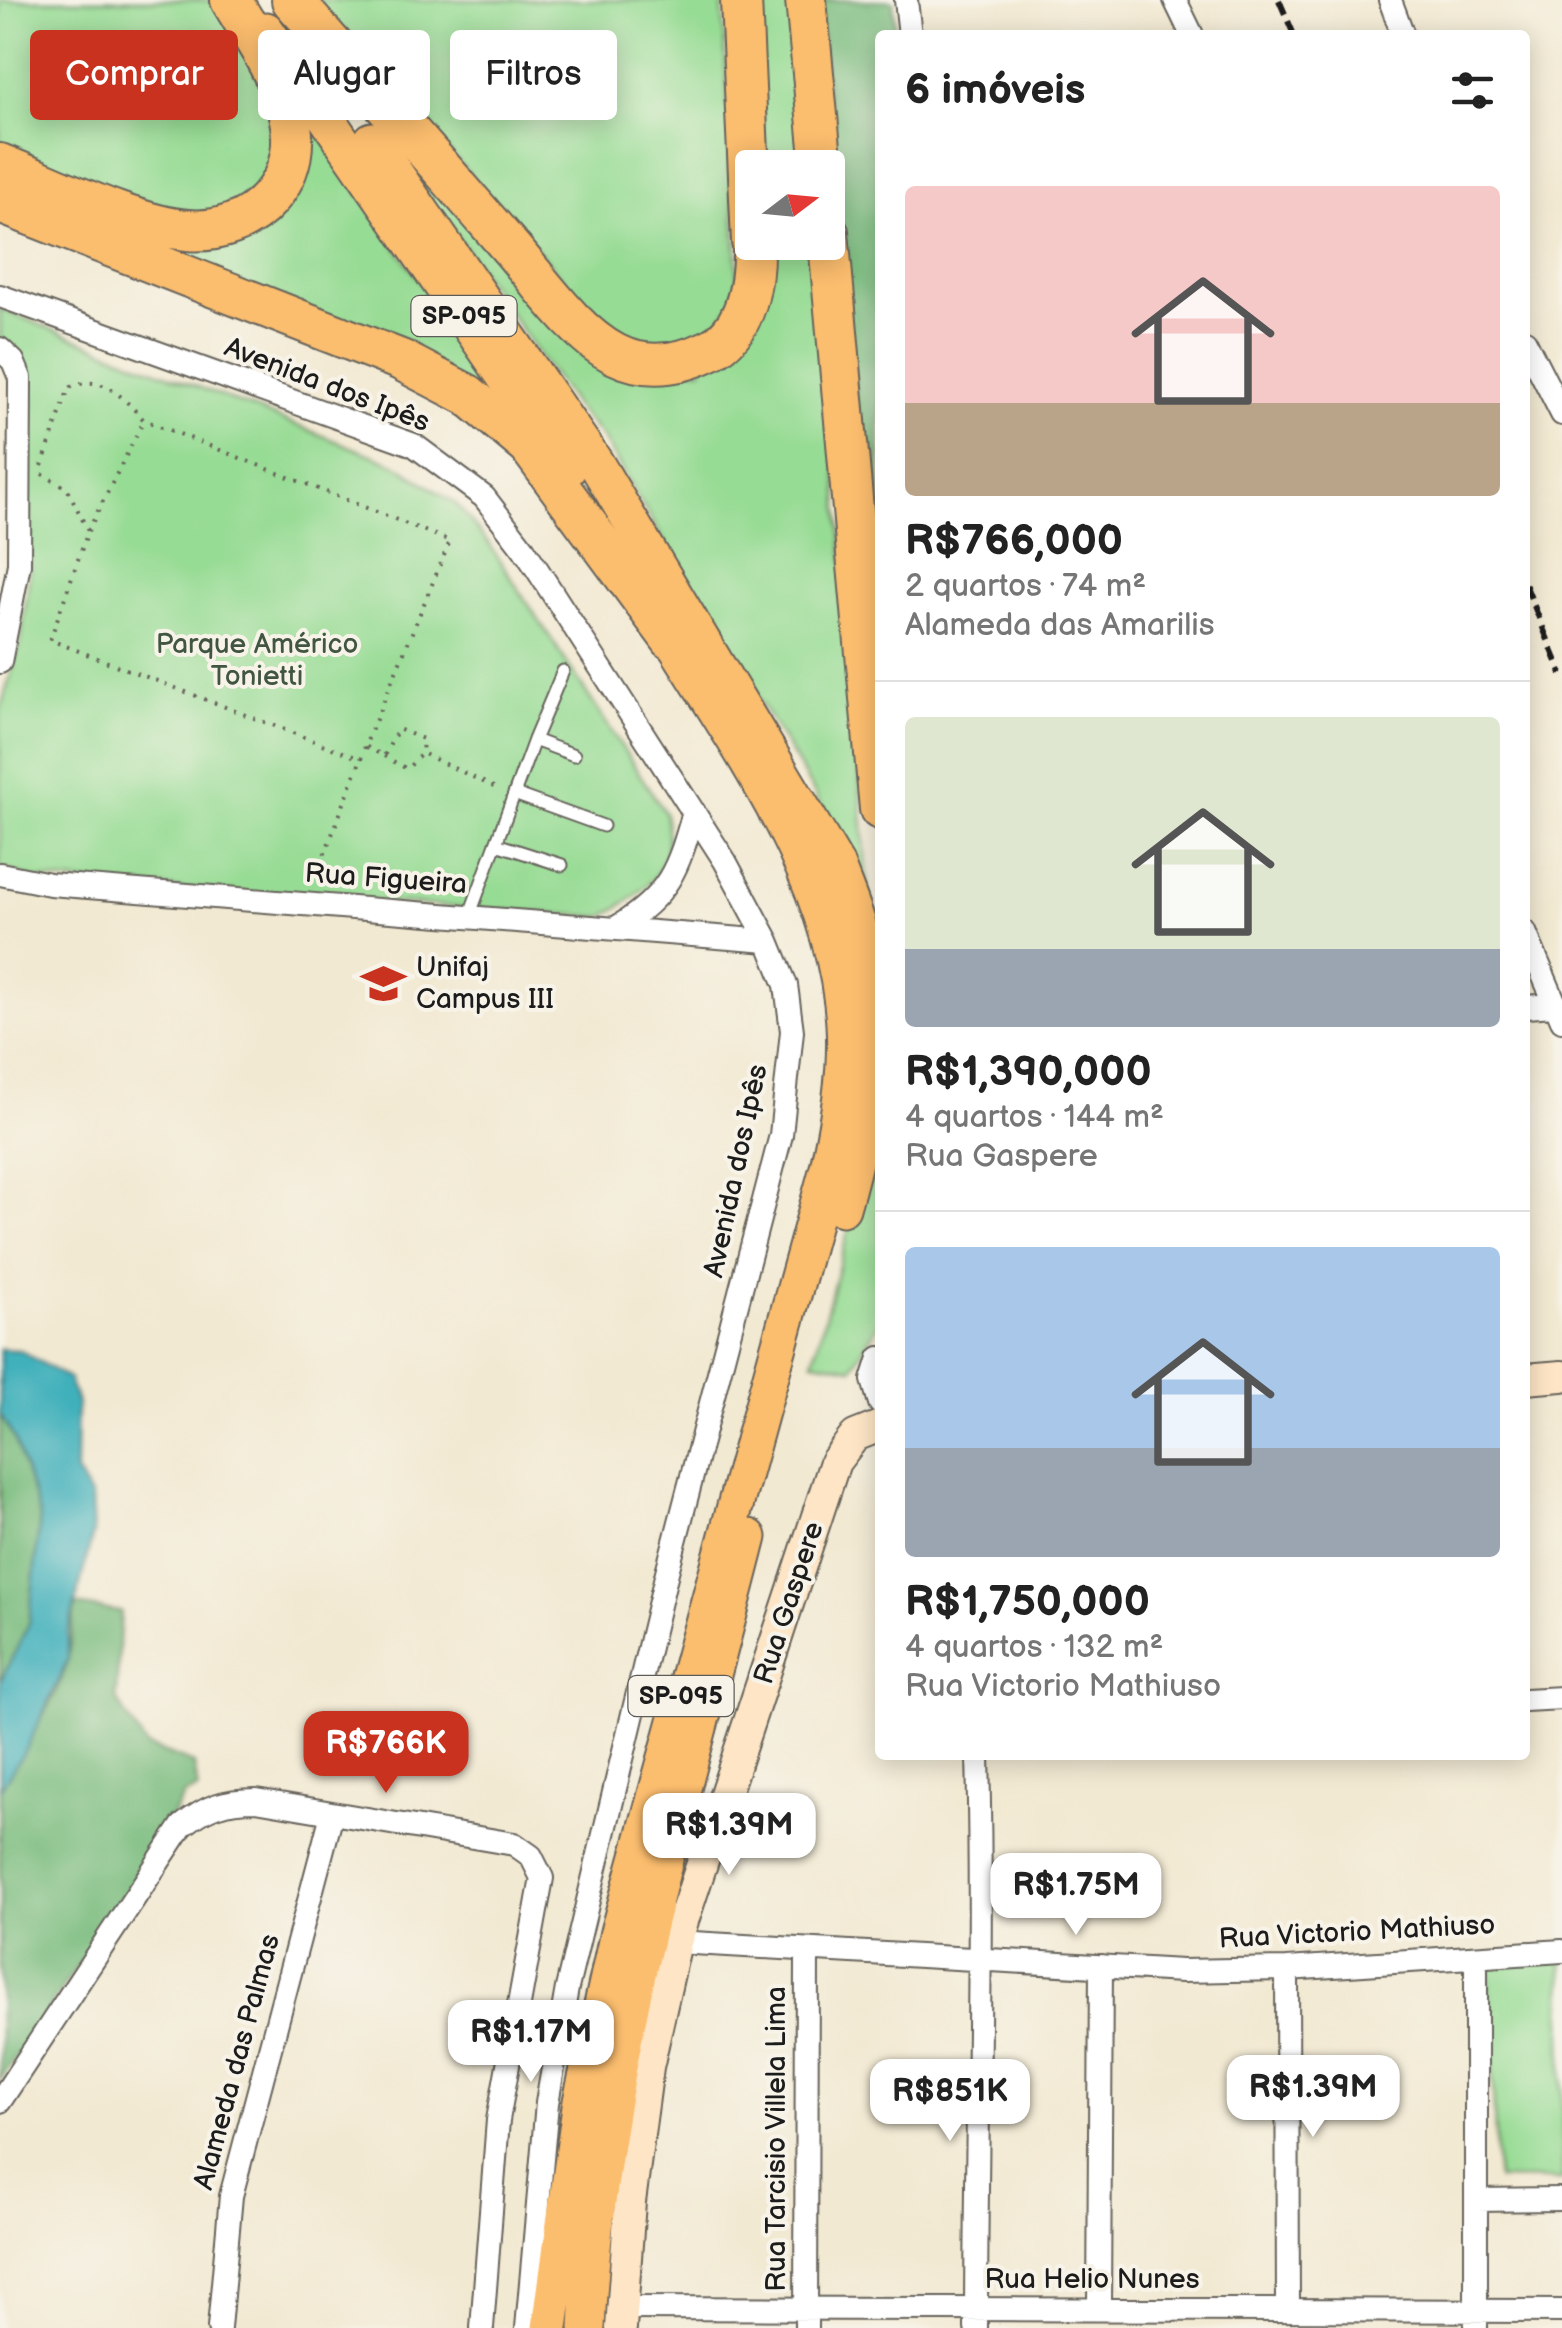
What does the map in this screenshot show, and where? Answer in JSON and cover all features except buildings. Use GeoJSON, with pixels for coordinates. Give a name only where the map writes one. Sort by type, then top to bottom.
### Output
{"type":"FeatureCollection","features":[{"type":"Feature","properties":{"kind":"highway"},"geometry":{"type":"LineString","coordinates":[[0,164],[154,223],[186,230],[214,230],[261,208],[279,188],[292,160],[294,130],[287,104],[231,0]]}},
{"type":"Feature","properties":{"kind":"highway"},"geometry":{"type":"LineString","coordinates":[[292,0],[552,295],[613,353],[661,365],[688,360],[715,347],[731,332],[750,293],[751,260]]}},
{"type":"Feature","properties":{"kind":"highway"},"geometry":{"type":"LineString","coordinates":[[741,0],[748,150]]}},
{"type":"Feature","properties":{"kind":"highway"},"geometry":{"type":"LineString","coordinates":[[806,0],[820,150]]}},
{"type":"Feature","properties":{"kind":"highway"},"geometry":{"type":"LineString","coordinates":[[0,202],[401,360],[468,395],[529,446],[672,640]]}},
{"type":"Feature","properties":{"kind":"highway"},"geometry":{"type":"LineString","coordinates":[[831,260],[875,753]]}},
{"type":"Feature","properties":{"kind":"highway"},"geometry":{"type":"LineString","coordinates":[[866,1120],[875,1088]]}},
{"type":"Feature","properties":{"kind":"main road","name":"SP-095"},"geometry":{"type":"LineString","coordinates":[[244,0],[566,466],[672,640],[774,809],[815,895],[839,980],[844,1070],[828,1168],[618,1932],[580,2106],[550,2328]]}},
{"type":"Feature","properties":{"kind":"main road","name":"SP-095"},"geometry":{"type":"LineString","coordinates":[[274,0],[523,352],[595,462],[836,864],[861,933],[870,990],[866,1120],[772,1444],[645,1935],[610,2109],[588,2328]]}},
{"type":"Feature","properties":{"kind":"street"},"geometry":{"type":"LineString","coordinates":[[906,0],[909,30]]}},
{"type":"Feature","properties":{"kind":"street"},"geometry":{"type":"LineString","coordinates":[[1174,0],[1189,30]]}},
{"type":"Feature","properties":{"kind":"street"},"geometry":{"type":"LineString","coordinates":[[1390,0],[1401,30]]}},
{"type":"Feature","properties":{"kind":"street","name":"Avenida dos Ipês"},"geometry":{"type":"LineString","coordinates":[[0,296],[414,445],[484,498],[524,549],[694,812],[768,940],[786,985],[792,1031],[780,1134],[666,1572],[567,1988],[547,2103],[527,2328]]}},
{"type":"Feature","properties":{"kind":"street"},"geometry":{"type":"LineString","coordinates":[[0,662],[10,627],[19,546],[20,378],[1,349]]}},
{"type":"Feature","properties":{"kind":"street"},"geometry":{"type":"LineString","coordinates":[[1530,351],[1562,414]]}},
{"type":"Feature","properties":{"kind":"street"},"geometry":{"type":"LineString","coordinates":[[616,928],[667,888],[678,868],[694,812]]}},
{"type":"Feature","properties":{"kind":"street","name":"Rua Figueira"},"geometry":{"type":"LineString","coordinates":[[0,874],[50,884],[768,940]]}},
{"type":"Feature","properties":{"kind":"street"},"geometry":{"type":"LineString","coordinates":[[1533,978],[1558,1012]]}},
{"type":"Feature","properties":{"kind":"street"},"geometry":{"type":"LineString","coordinates":[[1530,1008],[1558,1012]]}},
{"type":"Feature","properties":{"kind":"street"},"geometry":{"type":"LineString","coordinates":[[1530,1378],[1562,1376]]}},
{"type":"Feature","properties":{"kind":"street","name":"Rua Gaspere"},"geometry":{"type":"LineString","coordinates":[[622,2318],[648,2067],[676,1942],[835,1462],[855,1436],[875,1428]]}},
{"type":"Feature","properties":{"kind":"street"},"geometry":{"type":"LineString","coordinates":[[1530,1700],[1562,1698]]}},
{"type":"Feature","properties":{"kind":"street"},"geometry":{"type":"LineString","coordinates":[[976,2318],[976,1960],[982,1896],[978,1760]]}},
{"type":"Feature","properties":{"kind":"street"},"geometry":{"type":"LineString","coordinates":[[0,2102],[182,1826],[222,1800],[256,1800],[514,1844],[532,1856],[542,1878],[498,2120],[482,2328]]}},
{"type":"Feature","properties":{"kind":"street","name":"Alameda das Palmas"},"geometry":{"type":"LineString","coordinates":[[219,2328],[231,2196],[332,1814]]}},
{"type":"Feature","properties":{"kind":"street","name":"Rua Victorio Mathiuso"},"geometry":{"type":"LineString","coordinates":[[676,1942],[1100,1966],[1286,1969],[1562,1951]]}},
{"type":"Feature","properties":{"kind":"street","name":"Rua Tarcisio Villela Lima"},"geometry":{"type":"LineString","coordinates":[[806,2318],[807,1950]]}},
{"type":"Feature","properties":{"kind":"street"},"geometry":{"type":"LineString","coordinates":[[1476,1957],[1476,2319]]}},
{"type":"Feature","properties":{"kind":"street"},"geometry":{"type":"LineString","coordinates":[[1099,2309],[1100,1966]]}},
{"type":"Feature","properties":{"kind":"street"},"geometry":{"type":"LineString","coordinates":[[1286,1969],[1288,2310]]}},
{"type":"Feature","properties":{"kind":"street"},"geometry":{"type":"LineString","coordinates":[[1476,2200],[1562,2199]]}},
{"type":"Feature","properties":{"kind":"street","name":"Rua Helio Nunes"},"geometry":{"type":"LineString","coordinates":[[622,2318],[976,2318],[1099,2309],[1288,2310],[1476,2319],[1562,2310]]}},
{"type":"Feature","properties":{"kind":"lane"},"geometry":{"type":"LineString","coordinates":[[470,914],[563,671]]}},
{"type":"Feature","properties":{"kind":"lane"},"geometry":{"type":"LineString","coordinates":[[534,740],[574,755]]}},
{"type":"Feature","properties":{"kind":"lane"},"geometry":{"type":"LineString","coordinates":[[513,797],[602,826]]}},
{"type":"Feature","properties":{"kind":"lane"},"geometry":{"type":"LineString","coordinates":[[496,844],[562,865]]}},
{"type":"Feature","properties":{"kind":"path"},"geometry":{"type":"LineString","coordinates":[[88,531],[67,488],[40,473],[68,388],[84,380],[110,385],[144,420],[450,541],[365,746],[318,874]]}},
{"type":"Feature","properties":{"kind":"path"},"geometry":{"type":"LineString","coordinates":[[144,420],[88,531],[50,640],[361,759]]}},
{"type":"Feature","properties":{"kind":"path"},"geometry":{"type":"LineString","coordinates":[[365,746],[407,769],[422,753],[422,740],[398,729],[384,756]]}},
{"type":"Feature","properties":{"kind":"path"},"geometry":{"type":"LineString","coordinates":[[422,753],[513,797]]}},
{"type":"Feature","properties":{"kind":"green space"},"geometry":{"type":"Polygon","coordinates":[[[0,0],[216,0],[233,30],[30,30],[30,120],[238,120],[238,40],[258,76],[258,120],[281,120],[268,185],[212,217],[136,200],[0,146],[0,0]]]}},
{"type":"Feature","properties":{"kind":"green space"},"geometry":{"type":"Polygon","coordinates":[[[314,0],[722,0],[738,276],[734,301],[710,333],[646,349],[608,329],[421,120],[430,120],[430,30],[341,30],[314,0]]]}},
{"type":"Feature","properties":{"kind":"green space"},"geometry":{"type":"Polygon","coordinates":[[[754,0],[798,0],[811,150],[764,150],[754,0]]]}},
{"type":"Feature","properties":{"kind":"green space"},"geometry":{"type":"Polygon","coordinates":[[[818,0],[893,1],[896,30],[875,30],[875,614],[842,260],[845,150],[832,150],[818,0]]]}},
{"type":"Feature","properties":{"kind":"green space"},"geometry":{"type":"Polygon","coordinates":[[[306,120],[310,120],[510,414],[0,191],[221,242],[306,120]]]}},
{"type":"Feature","properties":{"kind":"green space"},"geometry":{"type":"Polygon","coordinates":[[[374,120],[386,120],[586,348],[701,370],[756,260],[820,260],[869,903],[814,792],[602,437],[576,408],[374,120]]]}},
{"type":"Feature","properties":{"kind":"green space","name":"Parque Américo Tonietti"},"geometry":{"type":"Polygon","coordinates":[[[0,309],[395,464],[456,504],[489,544],[665,813],[667,849],[655,876],[603,917],[32,879],[0,868],[0,710],[21,641],[30,570],[20,390],[0,346],[0,309]]]}},
{"type":"Feature","properties":{"kind":"green space"},"geometry":{"type":"Polygon","coordinates":[[[875,1132],[875,1329],[852,1368],[813,1361],[875,1132]]]}},
{"type":"Feature","properties":{"kind":"green space"},"geometry":{"type":"Polygon","coordinates":[[[0,1414],[15,1440],[40,1516],[29,1624],[0,1682],[0,1414]]]}},
{"type":"Feature","properties":{"kind":"green space"},"geometry":{"type":"Polygon","coordinates":[[[75,1605],[121,1612],[116,1699],[146,1746],[194,1764],[198,1789],[184,1796],[131,1887],[0,2080],[0,1789],[55,1694],[68,1659],[75,1605]]]}},
{"type":"Feature","properties":{"kind":"green space"},"geometry":{"type":"Polygon","coordinates":[[[1562,1961],[1562,2180],[1497,2179],[1488,1966],[1562,1961]]]}},
{"type":"Feature","properties":{"kind":"water"},"geometry":{"type":"Polygon","coordinates":[[[0,1349],[20,1350],[69,1379],[77,1403],[76,1472],[91,1498],[93,1533],[68,1633],[68,1659],[28,1746],[0,1789],[0,1682],[29,1624],[40,1517],[15,1440],[0,1414],[0,1349]]]}},
{"type":"Feature","properties":{"kind":"railway"},"geometry":{"type":"LineString","coordinates":[[1279,0],[1292,30]]}},
{"type":"Feature","properties":{"kind":"railway"},"geometry":{"type":"LineString","coordinates":[[1530,596],[1562,674]]}},
{"type":"Feature","properties":{"kind":"place","name":"Unifaj Campus III"},"geometry":{"type":"Point","coordinates":[383,983]}}]}
